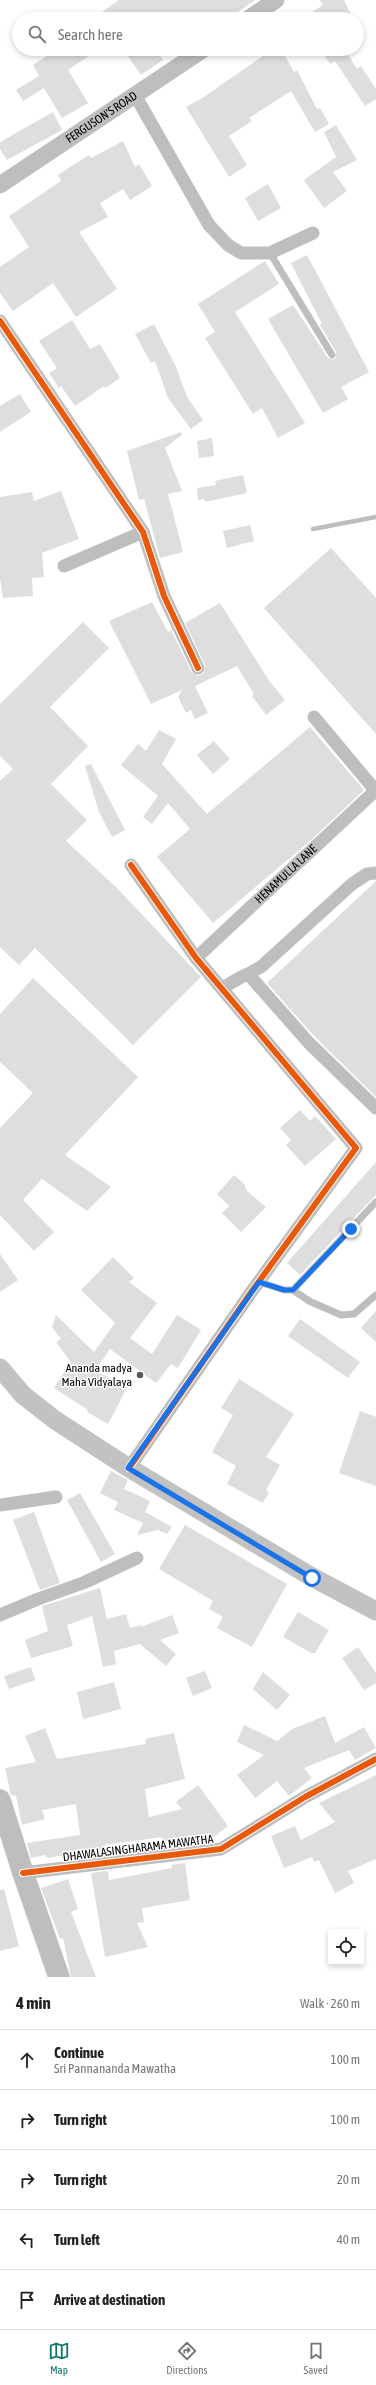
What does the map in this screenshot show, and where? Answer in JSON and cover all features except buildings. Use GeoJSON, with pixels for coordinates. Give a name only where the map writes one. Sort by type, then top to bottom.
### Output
{"type":"FeatureCollection","features":[{"type":"Feature","properties":{"kind":"main road"},"geometry":{"type":"LineString","coordinates":[[0,1368],[23,1395],[55,1420],[128,1468],[312,1578],[376,1611]]}},
{"type":"Feature","properties":{"kind":"main road"},"geometry":{"type":"LineString","coordinates":[[0,1800],[22,1873],[59,1977]]}},
{"type":"Feature","properties":{"kind":"street"},"geometry":{"type":"LineString","coordinates":[[258,12],[276,0]]}},
{"type":"Feature","properties":{"kind":"street","name":"FERGUSON'S ROAD"},"geometry":{"type":"LineString","coordinates":[[0,185],[194,56]]}},
{"type":"Feature","properties":{"kind":"street"},"geometry":{"type":"LineString","coordinates":[[135,95],[209,225],[228,245],[241,253],[270,253],[313,233]]}},
{"type":"Feature","properties":{"kind":"street"},"geometry":{"type":"LineString","coordinates":[[2,327],[143,532],[164,596],[198,668]]}},
{"type":"Feature","properties":{"kind":"street"},"geometry":{"type":"LineString","coordinates":[[64,566],[143,532]]}},
{"type":"Feature","properties":{"kind":"street"},"geometry":{"type":"LineString","coordinates":[[314,717],[376,790]]}},
{"type":"Feature","properties":{"kind":"street","name":"HENAMULLA LANE"},"geometry":{"type":"LineString","coordinates":[[196,958],[376,790]]}},
{"type":"Feature","properties":{"kind":"street"},"geometry":{"type":"LineString","coordinates":[[128,1468],[259,1282],[356,1148],[196,958],[131,865]]}},
{"type":"Feature","properties":{"kind":"street"},"geometry":{"type":"LineString","coordinates":[[222,989],[233,979],[249,975],[352,884],[367,874],[376,872]]}},
{"type":"Feature","properties":{"kind":"street"},"geometry":{"type":"LineString","coordinates":[[249,975],[309,1043],[376,1108]]}},
{"type":"Feature","properties":{"kind":"street"},"geometry":{"type":"LineString","coordinates":[[0,1505],[56,1497]]}},
{"type":"Feature","properties":{"kind":"street"},"geometry":{"type":"LineString","coordinates":[[0,1616],[38,1599],[83,1583],[137,1558]]}},
{"type":"Feature","properties":{"kind":"street","name":"DHAWALASINGHARAMA MAWATHA"},"geometry":{"type":"LineString","coordinates":[[22,1873],[221,1850],[305,1797],[376,1759]]}},
{"type":"Feature","properties":{"kind":"lane"},"geometry":{"type":"LineString","coordinates":[[270,253],[332,355]]}},
{"type":"Feature","properties":{"kind":"lane"},"geometry":{"type":"LineString","coordinates":[[293,1290],[376,1202]]}},
{"type":"Feature","properties":{"kind":"lane"},"geometry":{"type":"LineString","coordinates":[[259,1282],[284,1290],[293,1290],[309,1302],[341,1315],[354,1314],[376,1295]]}},
{"type":"Feature","properties":{"kind":"waterway"},"geometry":{"type":"LineString","coordinates":[[313,529],[376,517]]}},
{"type":"Feature","properties":{"kind":"cycle path"},"geometry":{"type":"LineString","coordinates":[[0,321],[143,532],[164,596],[198,668]]}},
{"type":"Feature","properties":{"kind":"cycle path"},"geometry":{"type":"LineString","coordinates":[[129,1468],[252,1291],[356,1148],[196,958],[131,865]]}},
{"type":"Feature","properties":{"kind":"cycle path"},"geometry":{"type":"LineString","coordinates":[[23,1873],[221,1849],[305,1797],[376,1759]]}},
{"type":"Feature","properties":{"kind":"place","name":"Ananda madya Maha Vidyalaya"},"geometry":{"type":"Point","coordinates":[140,1375]}},
{"type":"Feature","properties":{"kind":"route"},"geometry":{"type":"LineString","coordinates":[[312,1578],[128,1468],[259,1282],[275,1288],[293,1290],[303,1282],[351,1229]]}}]}
